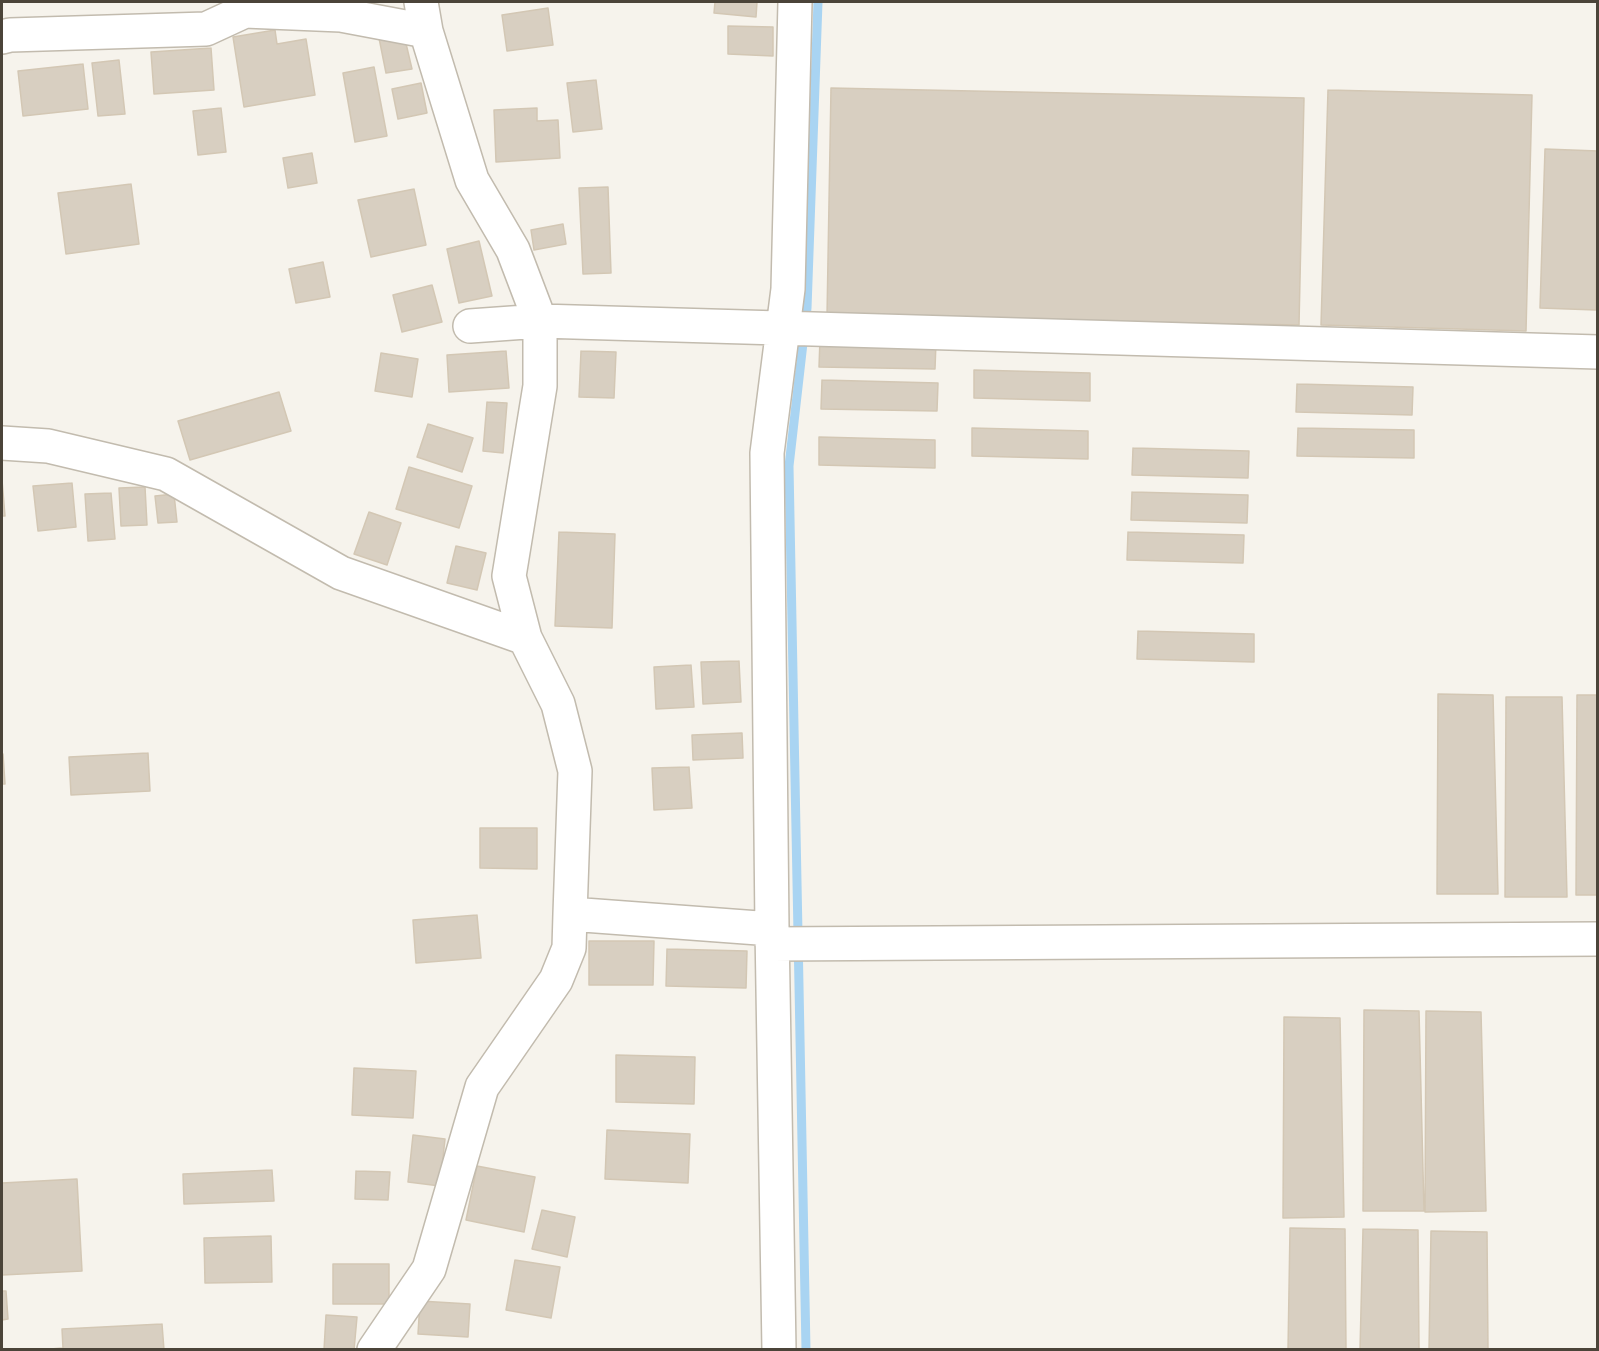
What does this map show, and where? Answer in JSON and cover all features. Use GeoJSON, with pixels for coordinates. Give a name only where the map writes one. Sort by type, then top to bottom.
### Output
{"type":"FeatureCollection","features":[{"type":"Feature","properties":{"kind":"street"},"geometry":{"type":"LineString","coordinates":[[779,1350],[767,453],[788,289],[795,2]]}},
{"type":"Feature","properties":{"kind":"street"},"geometry":{"type":"LineString","coordinates":[[2,37],[206,29],[245,11],[424,16],[472,180],[513,250],[540,321],[540,386],[509,576],[525,638],[558,704],[574,771],[569,948],[556,980],[482,1087],[429,1269],[374,1350]]}},
{"type":"Feature","properties":{"kind":"street"},"geometry":{"type":"LineString","coordinates":[[470,326],[540,321],[1598,352]]}},
{"type":"Feature","properties":{"kind":"street"},"geometry":{"type":"LineString","coordinates":[[2,443],[48,446],[166,474],[341,573],[525,638]]}},
{"type":"Feature","properties":{"kind":"street"},"geometry":{"type":"LineString","coordinates":[[570,914],[772,936],[1598,939]]}},
{"type":"Feature","properties":{"kind":"building"},"geometry":{"type":"Polygon","coordinates":[[[715,2],[757,2],[756,17],[714,13],[715,2]]]}},
{"type":"Feature","properties":{"kind":"building"},"geometry":{"type":"Polygon","coordinates":[[[548,8],[553,45],[507,51],[502,15],[548,8]]]}},
{"type":"Feature","properties":{"kind":"building"},"geometry":{"type":"Polygon","coordinates":[[[728,26],[773,27],[773,56],[728,54],[728,26]]]}},
{"type":"Feature","properties":{"kind":"building"},"geometry":{"type":"Polygon","coordinates":[[[275,30],[277,44],[306,39],[315,95],[244,107],[233,37],[275,30]]]}},
{"type":"Feature","properties":{"kind":"building"},"geometry":{"type":"Polygon","coordinates":[[[404,35],[412,69],[386,73],[379,38],[404,35]]]}},
{"type":"Feature","properties":{"kind":"building"},"geometry":{"type":"Polygon","coordinates":[[[211,48],[214,90],[154,94],[151,52],[211,48]]]}},
{"type":"Feature","properties":{"kind":"building"},"geometry":{"type":"Polygon","coordinates":[[[119,60],[125,114],[98,116],[92,63],[119,60]]]}},
{"type":"Feature","properties":{"kind":"building"},"geometry":{"type":"Polygon","coordinates":[[[83,64],[88,109],[23,116],[18,71],[83,64]]]}},
{"type":"Feature","properties":{"kind":"building"},"geometry":{"type":"Polygon","coordinates":[[[374,67],[387,136],[355,142],[343,73],[374,67]]]}},
{"type":"Feature","properties":{"kind":"building"},"geometry":{"type":"Polygon","coordinates":[[[596,80],[602,129],[573,132],[567,83],[596,80]]]}},
{"type":"Feature","properties":{"kind":"building"},"geometry":{"type":"Polygon","coordinates":[[[421,83],[427,113],[398,119],[392,89],[421,83]]]}},
{"type":"Feature","properties":{"kind":"building"},"geometry":{"type":"Polygon","coordinates":[[[831,88],[1304,98],[1299,325],[827,316],[831,88]]]}},
{"type":"Feature","properties":{"kind":"building"},"geometry":{"type":"Polygon","coordinates":[[[1328,90],[1532,95],[1526,331],[1321,325],[1328,90]]]}},
{"type":"Feature","properties":{"kind":"building"},"geometry":{"type":"Polygon","coordinates":[[[221,108],[226,152],[198,155],[193,111],[221,108]]]}},
{"type":"Feature","properties":{"kind":"building"},"geometry":{"type":"Polygon","coordinates":[[[537,108],[537,121],[558,120],[560,158],[496,162],[494,110],[537,108]]]}},
{"type":"Feature","properties":{"kind":"building"},"geometry":{"type":"Polygon","coordinates":[[[1545,149],[1598,151],[1596,310],[1540,308],[1545,149]]]}},
{"type":"Feature","properties":{"kind":"building"},"geometry":{"type":"Polygon","coordinates":[[[312,153],[317,183],[288,188],[283,158],[312,153]]]}},
{"type":"Feature","properties":{"kind":"building"},"geometry":{"type":"Polygon","coordinates":[[[131,184],[139,244],[66,254],[58,193],[131,184]]]}},
{"type":"Feature","properties":{"kind":"building"},"geometry":{"type":"Polygon","coordinates":[[[608,187],[611,273],[583,274],[579,188],[608,187]]]}},
{"type":"Feature","properties":{"kind":"building"},"geometry":{"type":"Polygon","coordinates":[[[414,189],[426,245],[371,257],[358,200],[414,189]]]}},
{"type":"Feature","properties":{"kind":"building"},"geometry":{"type":"Polygon","coordinates":[[[563,224],[566,244],[534,250],[531,230],[563,224]]]}},
{"type":"Feature","properties":{"kind":"building"},"geometry":{"type":"Polygon","coordinates":[[[479,241],[492,296],[459,303],[447,249],[479,241]]]}},
{"type":"Feature","properties":{"kind":"building"},"geometry":{"type":"Polygon","coordinates":[[[323,262],[330,297],[296,303],[289,269],[323,262]]]}},
{"type":"Feature","properties":{"kind":"building"},"geometry":{"type":"Polygon","coordinates":[[[432,285],[442,322],[402,332],[393,295],[432,285]]]}},
{"type":"Feature","properties":{"kind":"building"},"geometry":{"type":"Polygon","coordinates":[[[820,339],[936,342],[935,369],[819,367],[820,339]]]}},
{"type":"Feature","properties":{"kind":"building"},"geometry":{"type":"Polygon","coordinates":[[[506,351],[509,388],[449,392],[447,355],[506,351]]]}},
{"type":"Feature","properties":{"kind":"building"},"geometry":{"type":"Polygon","coordinates":[[[581,351],[616,352],[614,398],[579,397],[581,351]]]}},
{"type":"Feature","properties":{"kind":"building"},"geometry":{"type":"Polygon","coordinates":[[[381,353],[418,359],[412,397],[375,391],[381,353]]]}},
{"type":"Feature","properties":{"kind":"building"},"geometry":{"type":"Polygon","coordinates":[[[974,370],[1090,373],[1090,401],[974,398],[974,370]]]}},
{"type":"Feature","properties":{"kind":"building"},"geometry":{"type":"Polygon","coordinates":[[[822,380],[938,383],[937,411],[821,409],[822,380]]]}},
{"type":"Feature","properties":{"kind":"building"},"geometry":{"type":"Polygon","coordinates":[[[1297,384],[1413,387],[1412,415],[1296,412],[1297,384]]]}},
{"type":"Feature","properties":{"kind":"building"},"geometry":{"type":"Polygon","coordinates":[[[279,392],[291,431],[190,460],[178,421],[279,392]]]}},
{"type":"Feature","properties":{"kind":"building"},"geometry":{"type":"Polygon","coordinates":[[[487,402],[507,403],[503,453],[483,451],[487,402]]]}},
{"type":"Feature","properties":{"kind":"building"},"geometry":{"type":"Polygon","coordinates":[[[428,424],[473,438],[462,472],[417,457],[428,424]]]}},
{"type":"Feature","properties":{"kind":"building"},"geometry":{"type":"Polygon","coordinates":[[[972,428],[1088,431],[1088,459],[972,456],[972,428]]]}},
{"type":"Feature","properties":{"kind":"building"},"geometry":{"type":"Polygon","coordinates":[[[1298,428],[1414,430],[1414,458],[1297,456],[1298,428]]]}},
{"type":"Feature","properties":{"kind":"building"},"geometry":{"type":"Polygon","coordinates":[[[819,437],[935,440],[935,468],[819,465],[819,437]]]}},
{"type":"Feature","properties":{"kind":"building"},"geometry":{"type":"Polygon","coordinates":[[[1133,448],[1249,451],[1248,478],[1132,475],[1133,448]]]}},
{"type":"Feature","properties":{"kind":"building"},"geometry":{"type":"Polygon","coordinates":[[[409,467],[472,486],[459,528],[396,509],[409,467]]]}},
{"type":"Feature","properties":{"kind":"building"},"geometry":{"type":"Polygon","coordinates":[[[2,480],[5,516],[2,516],[2,480]]]}},
{"type":"Feature","properties":{"kind":"building"},"geometry":{"type":"Polygon","coordinates":[[[72,483],[76,527],[38,531],[33,486],[72,483]]]}},
{"type":"Feature","properties":{"kind":"building"},"geometry":{"type":"Polygon","coordinates":[[[145,487],[147,525],[121,526],[119,488],[145,487]]]}},
{"type":"Feature","properties":{"kind":"building"},"geometry":{"type":"Polygon","coordinates":[[[1132,492],[1248,495],[1247,523],[1131,520],[1132,492]]]}},
{"type":"Feature","properties":{"kind":"building"},"geometry":{"type":"Polygon","coordinates":[[[111,493],[115,539],[88,541],[85,494],[111,493]]]}},
{"type":"Feature","properties":{"kind":"building"},"geometry":{"type":"Polygon","coordinates":[[[174,494],[177,522],[158,523],[155,496],[174,494]]]}},
{"type":"Feature","properties":{"kind":"building"},"geometry":{"type":"Polygon","coordinates":[[[369,512],[401,523],[387,565],[354,554],[369,512]]]}},
{"type":"Feature","properties":{"kind":"building"},"geometry":{"type":"Polygon","coordinates":[[[559,532],[615,534],[612,628],[555,626],[559,532]]]}},
{"type":"Feature","properties":{"kind":"building"},"geometry":{"type":"Polygon","coordinates":[[[1128,532],[1244,535],[1243,563],[1127,560],[1128,532]]]}},
{"type":"Feature","properties":{"kind":"building"},"geometry":{"type":"Polygon","coordinates":[[[456,546],[486,553],[477,590],[447,583],[456,546]]]}},
{"type":"Feature","properties":{"kind":"building"},"geometry":{"type":"Polygon","coordinates":[[[1138,631],[1254,634],[1254,662],[1137,659],[1138,631]]]}},
{"type":"Feature","properties":{"kind":"building"},"geometry":{"type":"Polygon","coordinates":[[[739,661],[741,702],[703,704],[701,662],[739,661]]]}},
{"type":"Feature","properties":{"kind":"building"},"geometry":{"type":"Polygon","coordinates":[[[691,665],[694,707],[656,709],[654,667],[691,665]]]}},
{"type":"Feature","properties":{"kind":"building"},"geometry":{"type":"Polygon","coordinates":[[[1438,694],[1493,695],[1498,894],[1437,894],[1438,694]]]}},
{"type":"Feature","properties":{"kind":"building"},"geometry":{"type":"Polygon","coordinates":[[[1577,695],[1598,695],[1598,895],[1576,895],[1577,695]]]}},
{"type":"Feature","properties":{"kind":"building"},"geometry":{"type":"Polygon","coordinates":[[[1506,697],[1562,697],[1567,897],[1505,897],[1506,697]]]}},
{"type":"Feature","properties":{"kind":"building"},"geometry":{"type":"Polygon","coordinates":[[[742,733],[743,758],[693,760],[692,735],[742,733]]]}},
{"type":"Feature","properties":{"kind":"building"},"geometry":{"type":"Polygon","coordinates":[[[148,753],[150,791],[71,795],[69,757],[148,753]]]}},
{"type":"Feature","properties":{"kind":"building"},"geometry":{"type":"Polygon","coordinates":[[[3,754],[5,784],[2,784],[3,754]]]}},
{"type":"Feature","properties":{"kind":"building"},"geometry":{"type":"Polygon","coordinates":[[[689,767],[692,808],[654,810],[652,768],[689,767]]]}},
{"type":"Feature","properties":{"kind":"building"},"geometry":{"type":"Polygon","coordinates":[[[480,828],[537,828],[537,869],[480,868],[480,828]]]}},
{"type":"Feature","properties":{"kind":"building"},"geometry":{"type":"Polygon","coordinates":[[[477,915],[481,958],[416,963],[413,920],[477,915]]]}},
{"type":"Feature","properties":{"kind":"building"},"geometry":{"type":"Polygon","coordinates":[[[589,941],[654,941],[653,985],[589,985],[589,941]]]}},
{"type":"Feature","properties":{"kind":"building"},"geometry":{"type":"Polygon","coordinates":[[[667,949],[747,951],[746,988],[666,986],[667,949]]]}},
{"type":"Feature","properties":{"kind":"building"},"geometry":{"type":"Polygon","coordinates":[[[1364,1010],[1419,1011],[1424,1211],[1363,1211],[1364,1010]]]}},
{"type":"Feature","properties":{"kind":"building"},"geometry":{"type":"Polygon","coordinates":[[[1426,1011],[1481,1012],[1486,1211],[1425,1212],[1426,1011]]]}},
{"type":"Feature","properties":{"kind":"building"},"geometry":{"type":"Polygon","coordinates":[[[1284,1017],[1340,1018],[1344,1217],[1283,1218],[1284,1017]]]}},
{"type":"Feature","properties":{"kind":"building"},"geometry":{"type":"Polygon","coordinates":[[[616,1055],[695,1057],[694,1104],[616,1102],[616,1055]]]}},
{"type":"Feature","properties":{"kind":"building"},"geometry":{"type":"Polygon","coordinates":[[[354,1068],[416,1071],[413,1118],[352,1115],[354,1068]]]}},
{"type":"Feature","properties":{"kind":"building"},"geometry":{"type":"Polygon","coordinates":[[[607,1130],[690,1134],[688,1183],[605,1179],[607,1130]]]}},
{"type":"Feature","properties":{"kind":"building"},"geometry":{"type":"Polygon","coordinates":[[[413,1135],[445,1139],[440,1186],[408,1182],[413,1135]]]}},
{"type":"Feature","properties":{"kind":"building"},"geometry":{"type":"Polygon","coordinates":[[[477,1166],[535,1177],[524,1232],[466,1220],[477,1166]]]}},
{"type":"Feature","properties":{"kind":"building"},"geometry":{"type":"Polygon","coordinates":[[[272,1170],[274,1201],[184,1204],[183,1174],[272,1170]]]}},
{"type":"Feature","properties":{"kind":"building"},"geometry":{"type":"Polygon","coordinates":[[[356,1171],[390,1172],[388,1200],[355,1199],[356,1171]]]}},
{"type":"Feature","properties":{"kind":"building"},"geometry":{"type":"Polygon","coordinates":[[[77,1179],[82,1271],[2,1275],[2,1183],[77,1179]]]}},
{"type":"Feature","properties":{"kind":"building"},"geometry":{"type":"Polygon","coordinates":[[[542,1210],[575,1217],[567,1257],[532,1249],[542,1210]]]}},
{"type":"Feature","properties":{"kind":"building"},"geometry":{"type":"Polygon","coordinates":[[[1290,1228],[1345,1229],[1346,1350],[1288,1350],[1290,1228]]]}},
{"type":"Feature","properties":{"kind":"building"},"geometry":{"type":"Polygon","coordinates":[[[1363,1229],[1418,1230],[1419,1350],[1360,1350],[1363,1229]]]}},
{"type":"Feature","properties":{"kind":"building"},"geometry":{"type":"Polygon","coordinates":[[[1431,1231],[1487,1232],[1488,1350],[1429,1350],[1431,1231]]]}},
{"type":"Feature","properties":{"kind":"building"},"geometry":{"type":"Polygon","coordinates":[[[271,1236],[272,1282],[205,1283],[204,1238],[271,1236]]]}},
{"type":"Feature","properties":{"kind":"building"},"geometry":{"type":"Polygon","coordinates":[[[515,1260],[560,1267],[551,1318],[506,1310],[515,1260]]]}},
{"type":"Feature","properties":{"kind":"building"},"geometry":{"type":"Polygon","coordinates":[[[333,1264],[389,1264],[389,1304],[333,1304],[333,1264]]]}},
{"type":"Feature","properties":{"kind":"building"},"geometry":{"type":"Polygon","coordinates":[[[2,1291],[6,1291],[8,1319],[2,1320],[2,1291]]]}},
{"type":"Feature","properties":{"kind":"building"},"geometry":{"type":"Polygon","coordinates":[[[420,1301],[470,1304],[468,1337],[418,1334],[420,1301]]]}},
{"type":"Feature","properties":{"kind":"building"},"geometry":{"type":"Polygon","coordinates":[[[326,1315],[357,1317],[354,1350],[324,1350],[326,1315]]]}},
{"type":"Feature","properties":{"kind":"building"},"geometry":{"type":"Polygon","coordinates":[[[162,1324],[164,1350],[38,1350],[63,1348],[62,1329],[162,1324]]]}},
{"type":"Feature","properties":{"kind":"waterway"},"geometry":{"type":"LineString","coordinates":[[806,1350],[789,466],[807,308],[818,2]]}}]}
